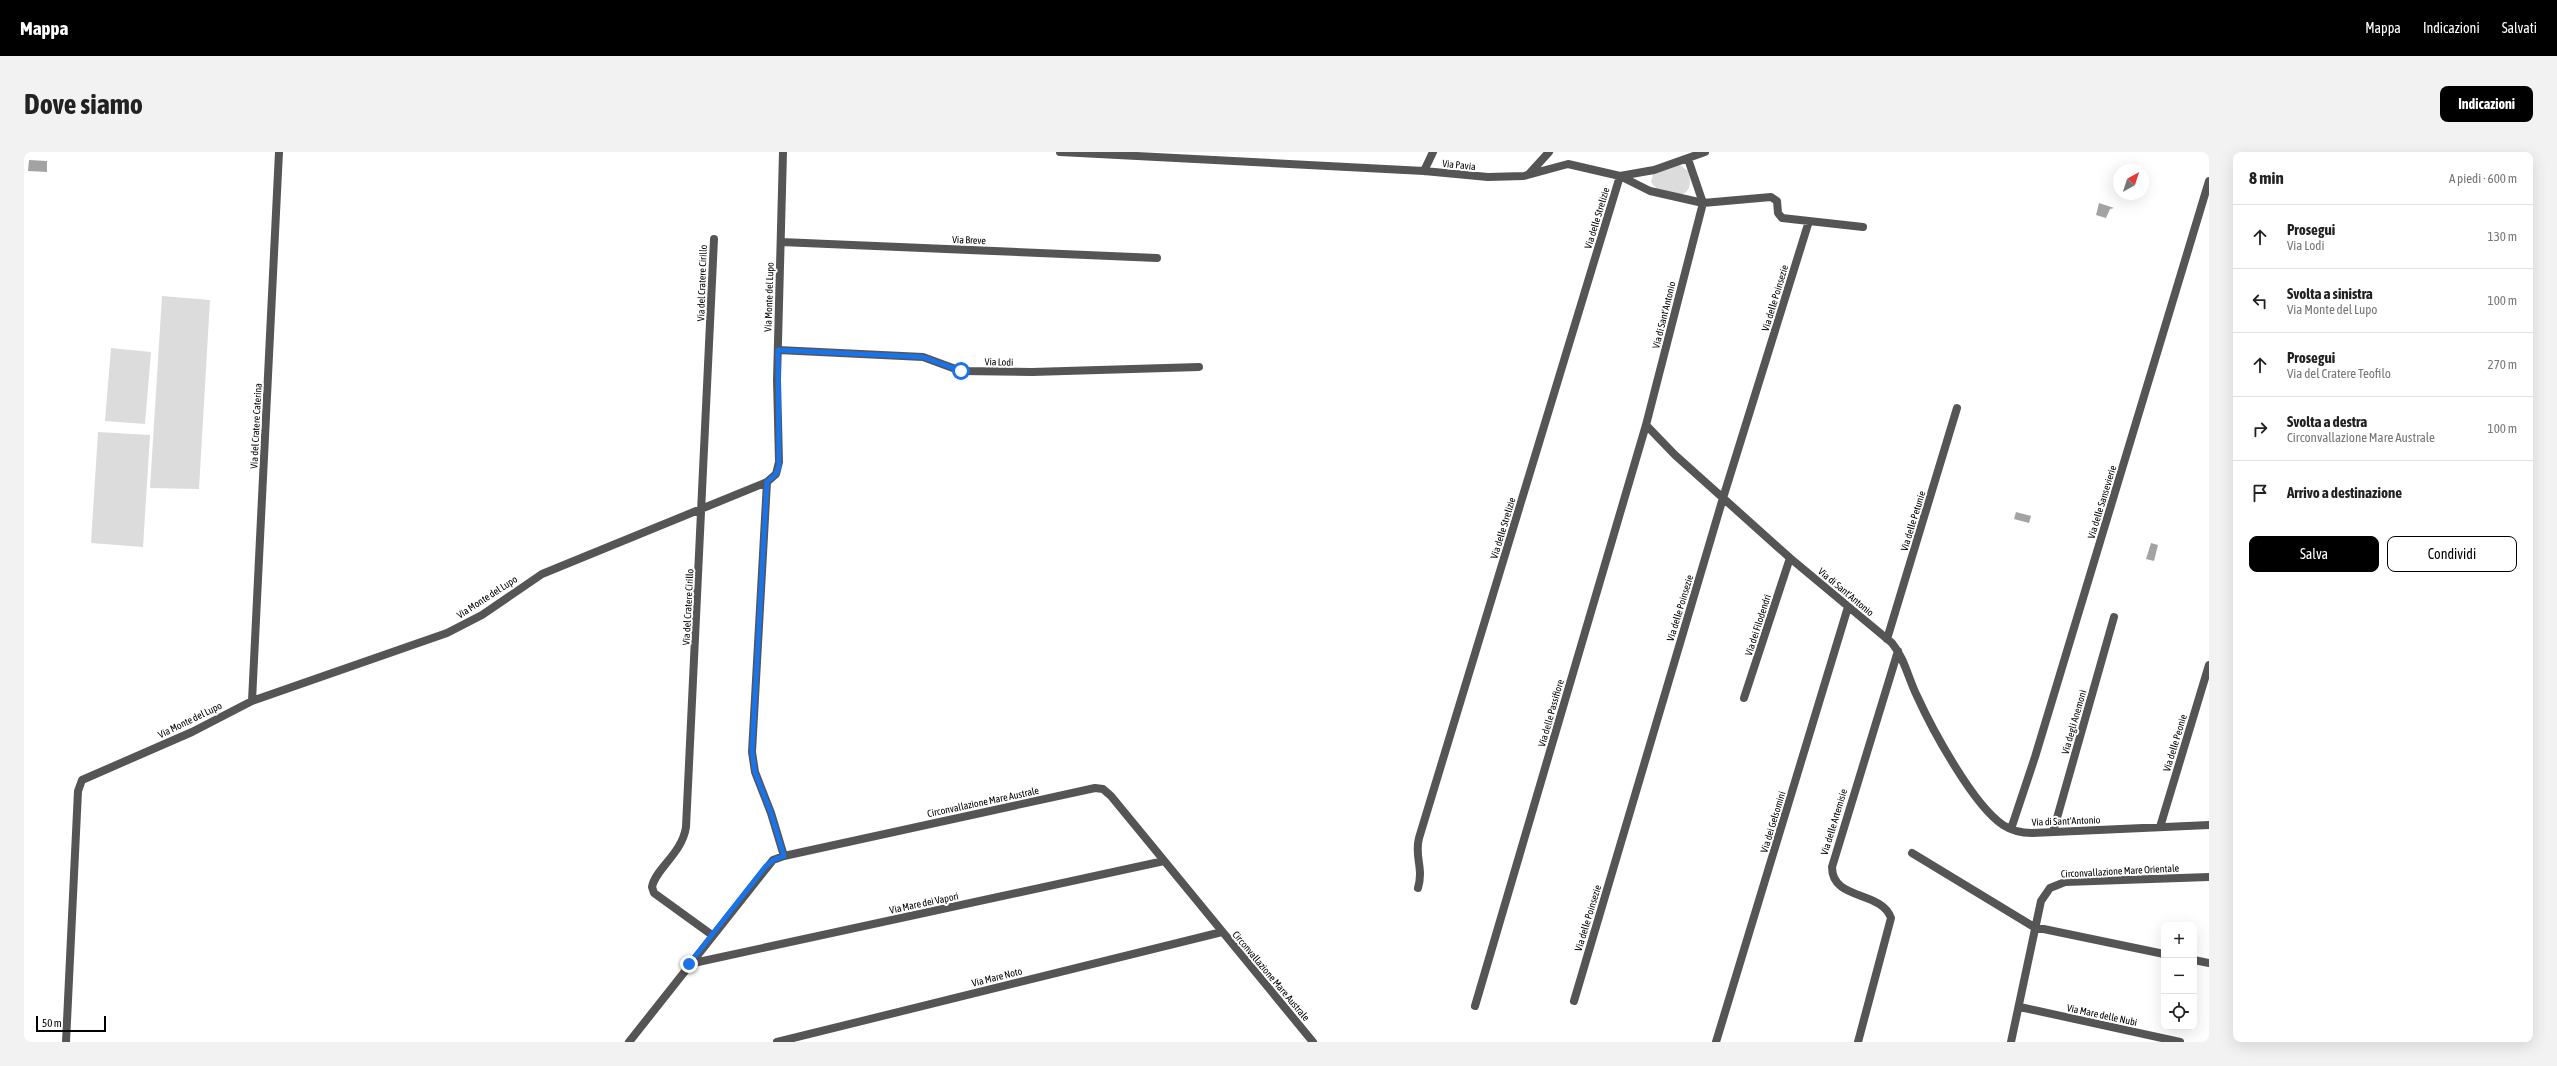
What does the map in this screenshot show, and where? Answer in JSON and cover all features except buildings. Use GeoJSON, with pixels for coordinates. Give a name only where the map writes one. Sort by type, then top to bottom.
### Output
{"type":"FeatureCollection","features":[{"type":"Feature","properties":{"kind":"street","name":"Via del Cratere Caterina"},"geometry":{"type":"LineString","coordinates":[[252,701],[279,152]]}},
{"type":"Feature","properties":{"kind":"street","name":"Via Monte del Lupo"},"geometry":{"type":"LineString","coordinates":[[66,1042],[78,791],[82,780],[192,732],[252,701],[447,633],[482,615],[542,574],[767,482],[776,474],[779,466],[778,350],[783,152]]}},
{"type":"Feature","properties":{"kind":"street","name":"Via Pavia"},"geometry":{"type":"LineString","coordinates":[[1060,152],[1424,171],[1469,176],[1529,175],[1553,166],[1572,164],[1620,176],[1647,172],[1705,152]]}},
{"type":"Feature","properties":{"kind":"street"},"geometry":{"type":"LineString","coordinates":[[1424,171],[1433,152]]}},
{"type":"Feature","properties":{"kind":"street"},"geometry":{"type":"LineString","coordinates":[[1529,175],[1549,152]]}},
{"type":"Feature","properties":{"kind":"street"},"geometry":{"type":"LineString","coordinates":[[1688,159],[1703,203]]}},
{"type":"Feature","properties":{"kind":"street"},"geometry":{"type":"LineString","coordinates":[[1620,176],[1650,191],[1703,203],[1772,197],[1777,201],[1777,211],[1780,217],[1863,227]]}},
{"type":"Feature","properties":{"kind":"street","name":"Via delle Strelizie"},"geometry":{"type":"LineString","coordinates":[[1418,888],[1422,870],[1417,849],[1419,838],[1620,176]]}},
{"type":"Feature","properties":{"kind":"street","name":"Via delle Sansevierie"},"geometry":{"type":"LineString","coordinates":[[2011,829],[2033,764],[2209,181]]}},
{"type":"Feature","properties":{"kind":"street","name":"Via di Sant'Antonio"},"geometry":{"type":"LineString","coordinates":[[1703,203],[1646,425],[1723,498],[1790,558],[1848,608],[1888,639],[1898,651],[1924,712],[1944,748],[1986,809],[2002,824],[2011,829],[2026,833],[2209,825]]}},
{"type":"Feature","properties":{"kind":"street","name":"Via delle Poinsezie"},"geometry":{"type":"LineString","coordinates":[[1574,1001],[1723,498],[1809,221]]}},
{"type":"Feature","properties":{"kind":"street","name":"Via del Cratere Cirillo"},"geometry":{"type":"LineString","coordinates":[[712,935],[654,892],[652,886],[655,879],[681,844],[686,827],[703,508],[714,239]]}},
{"type":"Feature","properties":{"kind":"street","name":"Via Breve"},"geometry":{"type":"LineString","coordinates":[[781,242],[1157,258]]}},
{"type":"Feature","properties":{"kind":"street","name":"Via Lodi"},"geometry":{"type":"LineString","coordinates":[[778,350],[923,357],[961,371],[1032,372],[1199,367]]}},
{"type":"Feature","properties":{"kind":"street","name":"Via delle Petunie"},"geometry":{"type":"LineString","coordinates":[[1888,639],[1957,408]]}},
{"type":"Feature","properties":{"kind":"street","name":"Via delle Passifiore"},"geometry":{"type":"LineString","coordinates":[[1475,1006],[1646,425]]}},
{"type":"Feature","properties":{"kind":"street"},"geometry":{"type":"LineString","coordinates":[[767,482],[752,752],[755,772],[771,813],[784,856]]}},
{"type":"Feature","properties":{"kind":"street","name":"Via dei Filodendri"},"geometry":{"type":"LineString","coordinates":[[1744,698],[1790,558]]}},
{"type":"Feature","properties":{"kind":"street","name":"Via dei Gelsomini"},"geometry":{"type":"LineString","coordinates":[[1716,1042],[1848,608]]}},
{"type":"Feature","properties":{"kind":"street","name":"Via degli Anemoni"},"geometry":{"type":"LineString","coordinates":[[2053,832],[2114,617]]}},
{"type":"Feature","properties":{"kind":"street","name":"Via delle Artemisie"},"geometry":{"type":"LineString","coordinates":[[1858,1042],[1891,918],[1886,910],[1877,902],[1844,888],[1834,877],[1832,867],[1898,651]]}},
{"type":"Feature","properties":{"kind":"street","name":"Via delle Peonie"},"geometry":{"type":"LineString","coordinates":[[2160,827],[2209,665]]}},
{"type":"Feature","properties":{"kind":"street","name":"Circonvallazione Mare Australe"},"geometry":{"type":"LineString","coordinates":[[629,1042],[765,867],[773,860],[784,856],[1095,788],[1109,794],[1313,1042]]}},
{"type":"Feature","properties":{"kind":"street"},"geometry":{"type":"LineString","coordinates":[[1912,853],[2034,927],[2161,953]]}},
{"type":"Feature","properties":{"kind":"street","name":"Via Mare dei Vapori"},"geometry":{"type":"LineString","coordinates":[[689,964],[1164,861]]}},
{"type":"Feature","properties":{"kind":"street","name":"Circonvallazione Mare Orientale"},"geometry":{"type":"LineString","coordinates":[[2011,1042],[2020,1007],[2034,927],[2043,896],[2050,888],[2059,883],[2209,877]]}},
{"type":"Feature","properties":{"kind":"street","name":"Via Mare Noto"},"geometry":{"type":"LineString","coordinates":[[777,1042],[1222,932]]}},
{"type":"Feature","properties":{"kind":"street"},"geometry":{"type":"LineString","coordinates":[[2197,961],[2209,963]]}},
{"type":"Feature","properties":{"kind":"street","name":"Via Mare delle Nubi"},"geometry":{"type":"LineString","coordinates":[[2020,1007],[2180,1042]]}},
{"type":"Feature","properties":{"kind":"shaded area"},"geometry":{"type":"Polygon","coordinates":[[[29,160],[47,161],[47,172],[28,171],[29,160]]]}},
{"type":"Feature","properties":{"kind":"shaded area"},"geometry":{"type":"Polygon","coordinates":[[[1680,165],[1688,171],[1690,182],[1688,190],[1683,194],[1676,195],[1661,191],[1651,182],[1653,174],[1680,165]]]}},
{"type":"Feature","properties":{"kind":"shaded area"},"geometry":{"type":"Polygon","coordinates":[[[2099,203],[2114,208],[2110,209],[2106,218],[2096,215],[2099,203]]]}},
{"type":"Feature","properties":{"kind":"shaded area"},"geometry":{"type":"Polygon","coordinates":[[[162,296],[210,300],[199,489],[150,488],[162,296]]]}},
{"type":"Feature","properties":{"kind":"shaded area"},"geometry":{"type":"Polygon","coordinates":[[[111,348],[151,352],[145,424],[105,421],[111,348]]]}},
{"type":"Feature","properties":{"kind":"shaded area"},"geometry":{"type":"Polygon","coordinates":[[[98,432],[150,435],[143,547],[91,543],[98,432]]]}},
{"type":"Feature","properties":{"kind":"shaded area"},"geometry":{"type":"Polygon","coordinates":[[[2016,512],[2031,516],[2029,523],[2014,519],[2016,512]]]}},
{"type":"Feature","properties":{"kind":"shaded area"},"geometry":{"type":"Polygon","coordinates":[[[2151,543],[2158,545],[2154,561],[2146,559],[2151,543]]]}},
{"type":"Feature","properties":{"kind":"route"},"geometry":{"type":"LineString","coordinates":[[689,964],[765,867],[773,860],[784,856],[767,801],[755,772],[752,752],[767,482],[771,480],[778,471],[780,462],[777,389],[778,350],[923,357],[934,360],[950,369],[961,371]]}}]}
